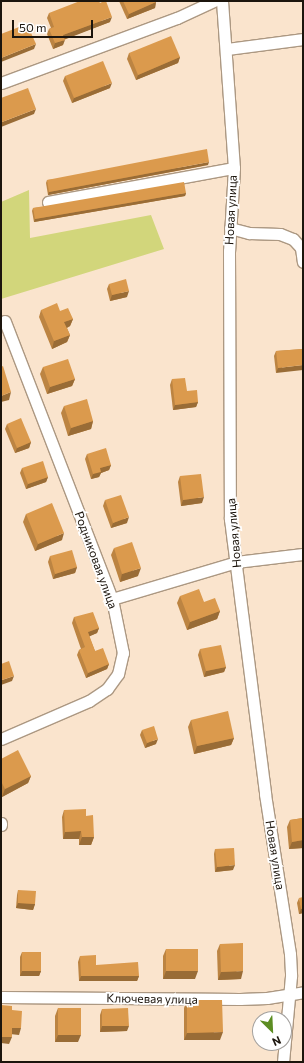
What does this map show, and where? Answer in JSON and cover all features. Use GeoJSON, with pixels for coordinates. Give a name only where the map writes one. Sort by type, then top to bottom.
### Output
{"type":"FeatureCollection","features":[{"type":"Feature","properties":{"kind":"street"},"geometry":{"type":"LineString","coordinates":[[1,83],[178,18],[214,1]]}},
{"type":"Feature","properties":{"kind":"street","name":"Новая улица"},"geometry":{"type":"LineString","coordinates":[[222,1],[227,49],[234,168],[230,228],[230,519],[266,794],[290,954],[290,994],[283,1062]]}},
{"type":"Feature","properties":{"kind":"street"},"geometry":{"type":"LineString","coordinates":[[227,49],[303,39]]}},
{"type":"Feature","properties":{"kind":"street"},"geometry":{"type":"LineString","coordinates":[[48,202],[234,168]]}},
{"type":"Feature","properties":{"kind":"street"},"geometry":{"type":"LineString","coordinates":[[230,228],[249,233],[280,234],[293,240],[301,248],[303,262]]}},
{"type":"Feature","properties":{"kind":"street","name":"Родниковая улица"},"geometry":{"type":"LineString","coordinates":[[1,739],[89,701],[107,689],[118,674],[123,653],[112,599],[5,321]]}},
{"type":"Feature","properties":{"kind":"street"},"geometry":{"type":"LineString","coordinates":[[112,599],[236,562],[303,554]]}},
{"type":"Feature","properties":{"kind":"street","name":"Ключевая улица"},"geometry":{"type":"LineString","coordinates":[[1,997],[240,999],[303,992]]}},
{"type":"Feature","properties":{"kind":"green space"},"geometry":{"type":"Polygon","coordinates":[[[29,190],[30,238],[151,215],[164,249],[1,299],[1,202],[29,190]]]}},
{"type":"Feature","properties":{"kind":"building"},"geometry":{"type":"Polygon","coordinates":[[[80,1],[99,1],[100,3],[106,1],[112,17],[63,35],[65,40],[55,43],[49,29],[54,27],[49,13],[80,1]]]}},
{"type":"Feature","properties":{"kind":"building"},"geometry":{"type":"Polygon","coordinates":[[[123,1],[156,1],[156,2],[129,14],[123,1]]]}},
{"type":"Feature","properties":{"kind":"building"},"geometry":{"type":"Polygon","coordinates":[[[27,24],[36,44],[1,58],[1,34],[27,24]]]}},
{"type":"Feature","properties":{"kind":"building"},"geometry":{"type":"Polygon","coordinates":[[[171,36],[180,57],[138,75],[129,53],[171,36]]]}},
{"type":"Feature","properties":{"kind":"building"},"geometry":{"type":"Polygon","coordinates":[[[103,61],[112,83],[74,98],[65,76],[103,61]]]}},
{"type":"Feature","properties":{"kind":"building"},"geometry":{"type":"Polygon","coordinates":[[[28,88],[36,109],[2,122],[1,98],[28,88]]]}},
{"type":"Feature","properties":{"kind":"building"},"geometry":{"type":"Polygon","coordinates":[[[207,149],[209,162],[49,192],[47,180],[207,149]]]}},
{"type":"Feature","properties":{"kind":"building"},"geometry":{"type":"Polygon","coordinates":[[[184,182],[186,193],[35,219],[33,208],[184,182]]]}},
{"type":"Feature","properties":{"kind":"building"},"geometry":{"type":"Polygon","coordinates":[[[126,279],[129,291],[112,295],[109,284],[126,279]]]}},
{"type":"Feature","properties":{"kind":"building"},"geometry":{"type":"Polygon","coordinates":[[[57,303],[60,311],[68,308],[73,319],[64,322],[70,335],[54,341],[41,310],[57,303]]]}},
{"type":"Feature","properties":{"kind":"building"},"geometry":{"type":"Polygon","coordinates":[[[303,349],[303,365],[278,368],[276,351],[303,349]]]}},
{"type":"Feature","properties":{"kind":"building"},"geometry":{"type":"Polygon","coordinates":[[[68,359],[75,379],[50,387],[43,367],[68,359]]]}},
{"type":"Feature","properties":{"kind":"building"},"geometry":{"type":"Polygon","coordinates":[[[3,366],[11,392],[1,396],[1,367],[3,366]]]}},
{"type":"Feature","properties":{"kind":"building"},"geometry":{"type":"Polygon","coordinates":[[[185,378],[187,391],[197,390],[198,402],[175,405],[172,379],[185,378]]]}},
{"type":"Feature","properties":{"kind":"building"},"geometry":{"type":"Polygon","coordinates":[[[87,399],[93,421],[71,428],[64,406],[87,399]]]}},
{"type":"Feature","properties":{"kind":"building"},"geometry":{"type":"Polygon","coordinates":[[[21,418],[31,442],[17,448],[7,424],[21,418]]]}},
{"type":"Feature","properties":{"kind":"building"},"geometry":{"type":"Polygon","coordinates":[[[106,448],[111,465],[100,468],[101,472],[93,474],[87,454],[106,448]]]}},
{"type":"Feature","properties":{"kind":"building"},"geometry":{"type":"Polygon","coordinates":[[[43,461],[48,477],[28,484],[22,468],[43,461]]]}},
{"type":"Feature","properties":{"kind":"building"},"geometry":{"type":"Polygon","coordinates":[[[201,474],[204,497],[183,500],[180,476],[201,474]]]}},
{"type":"Feature","properties":{"kind":"building"},"geometry":{"type":"Polygon","coordinates":[[[121,495],[129,517],[113,523],[105,500],[121,495]]]}},
{"type":"Feature","properties":{"kind":"building"},"geometry":{"type":"Polygon","coordinates":[[[52,503],[64,533],[38,544],[26,514],[52,503]]]}},
{"type":"Feature","properties":{"kind":"building"},"geometry":{"type":"Polygon","coordinates":[[[132,542],[141,568],[122,574],[114,548],[132,542]]]}},
{"type":"Feature","properties":{"kind":"building"},"geometry":{"type":"Polygon","coordinates":[[[72,550],[77,567],[55,574],[50,556],[72,550]]]}},
{"type":"Feature","properties":{"kind":"building"},"geometry":{"type":"Polygon","coordinates":[[[199,589],[204,602],[215,598],[220,611],[190,622],[180,596],[199,589]]]}},
{"type":"Feature","properties":{"kind":"building"},"geometry":{"type":"Polygon","coordinates":[[[93,612],[99,628],[88,632],[95,651],[103,648],[109,664],[88,673],[79,650],[85,647],[74,617],[93,612]]]}},
{"type":"Feature","properties":{"kind":"building"},"geometry":{"type":"Polygon","coordinates":[[[221,645],[226,667],[206,671],[200,649],[221,645]]]}},
{"type":"Feature","properties":{"kind":"building"},"geometry":{"type":"Polygon","coordinates":[[[9,661],[14,676],[2,680],[1,664],[9,661]]]}},
{"type":"Feature","properties":{"kind":"building"},"geometry":{"type":"Polygon","coordinates":[[[228,711],[234,738],[197,746],[191,720],[228,711]]]}},
{"type":"Feature","properties":{"kind":"building"},"geometry":{"type":"Polygon","coordinates":[[[154,726],[158,739],[147,743],[142,730],[154,726]]]}},
{"type":"Feature","properties":{"kind":"building"},"geometry":{"type":"Polygon","coordinates":[[[18,750],[31,776],[5,789],[1,781],[1,759],[18,750]]]}},
{"type":"Feature","properties":{"kind":"building"},"geometry":{"type":"Polygon","coordinates":[[[86,809],[86,816],[93,815],[94,837],[82,837],[81,831],[65,832],[64,810],[86,809]]]}},
{"type":"Feature","properties":{"kind":"building"},"geometry":{"type":"Polygon","coordinates":[[[303,818],[303,840],[292,842],[290,820],[303,818]]]}},
{"type":"Feature","properties":{"kind":"building"},"geometry":{"type":"Polygon","coordinates":[[[234,848],[235,865],[217,867],[215,849],[234,848]]]}},
{"type":"Feature","properties":{"kind":"building"},"geometry":{"type":"Polygon","coordinates":[[[18,890],[36,891],[35,904],[18,903],[18,890]]]}},
{"type":"Feature","properties":{"kind":"building"},"geometry":{"type":"Polygon","coordinates":[[[303,897],[303,908],[301,909],[299,898],[303,897]]]}},
{"type":"Feature","properties":{"kind":"building"},"geometry":{"type":"Polygon","coordinates":[[[243,943],[243,971],[221,972],[220,944],[243,943]]]}},
{"type":"Feature","properties":{"kind":"building"},"geometry":{"type":"Polygon","coordinates":[[[166,949],[198,949],[198,971],[166,971],[166,949]]]}},
{"type":"Feature","properties":{"kind":"building"},"geometry":{"type":"Polygon","coordinates":[[[22,952],[41,952],[41,971],[22,971],[22,952]]]}},
{"type":"Feature","properties":{"kind":"building"},"geometry":{"type":"Polygon","coordinates":[[[96,955],[96,965],[138,962],[139,976],[81,976],[80,956],[96,955]]]}},
{"type":"Feature","properties":{"kind":"building"},"geometry":{"type":"Polygon","coordinates":[[[187,1000],[222,1000],[223,1032],[187,1033],[187,1000]]]}},
{"type":"Feature","properties":{"kind":"building"},"geometry":{"type":"Polygon","coordinates":[[[1,1005],[12,1006],[12,1010],[22,1011],[21,1028],[12,1028],[12,1037],[1,1037],[1,1005]]]}},
{"type":"Feature","properties":{"kind":"building"},"geometry":{"type":"Polygon","coordinates":[[[58,1008],[81,1008],[81,1035],[58,1035],[58,1008]]]}},
{"type":"Feature","properties":{"kind":"building"},"geometry":{"type":"Polygon","coordinates":[[[128,1008],[129,1026],[102,1026],[102,1009],[128,1008]]]}}]}
